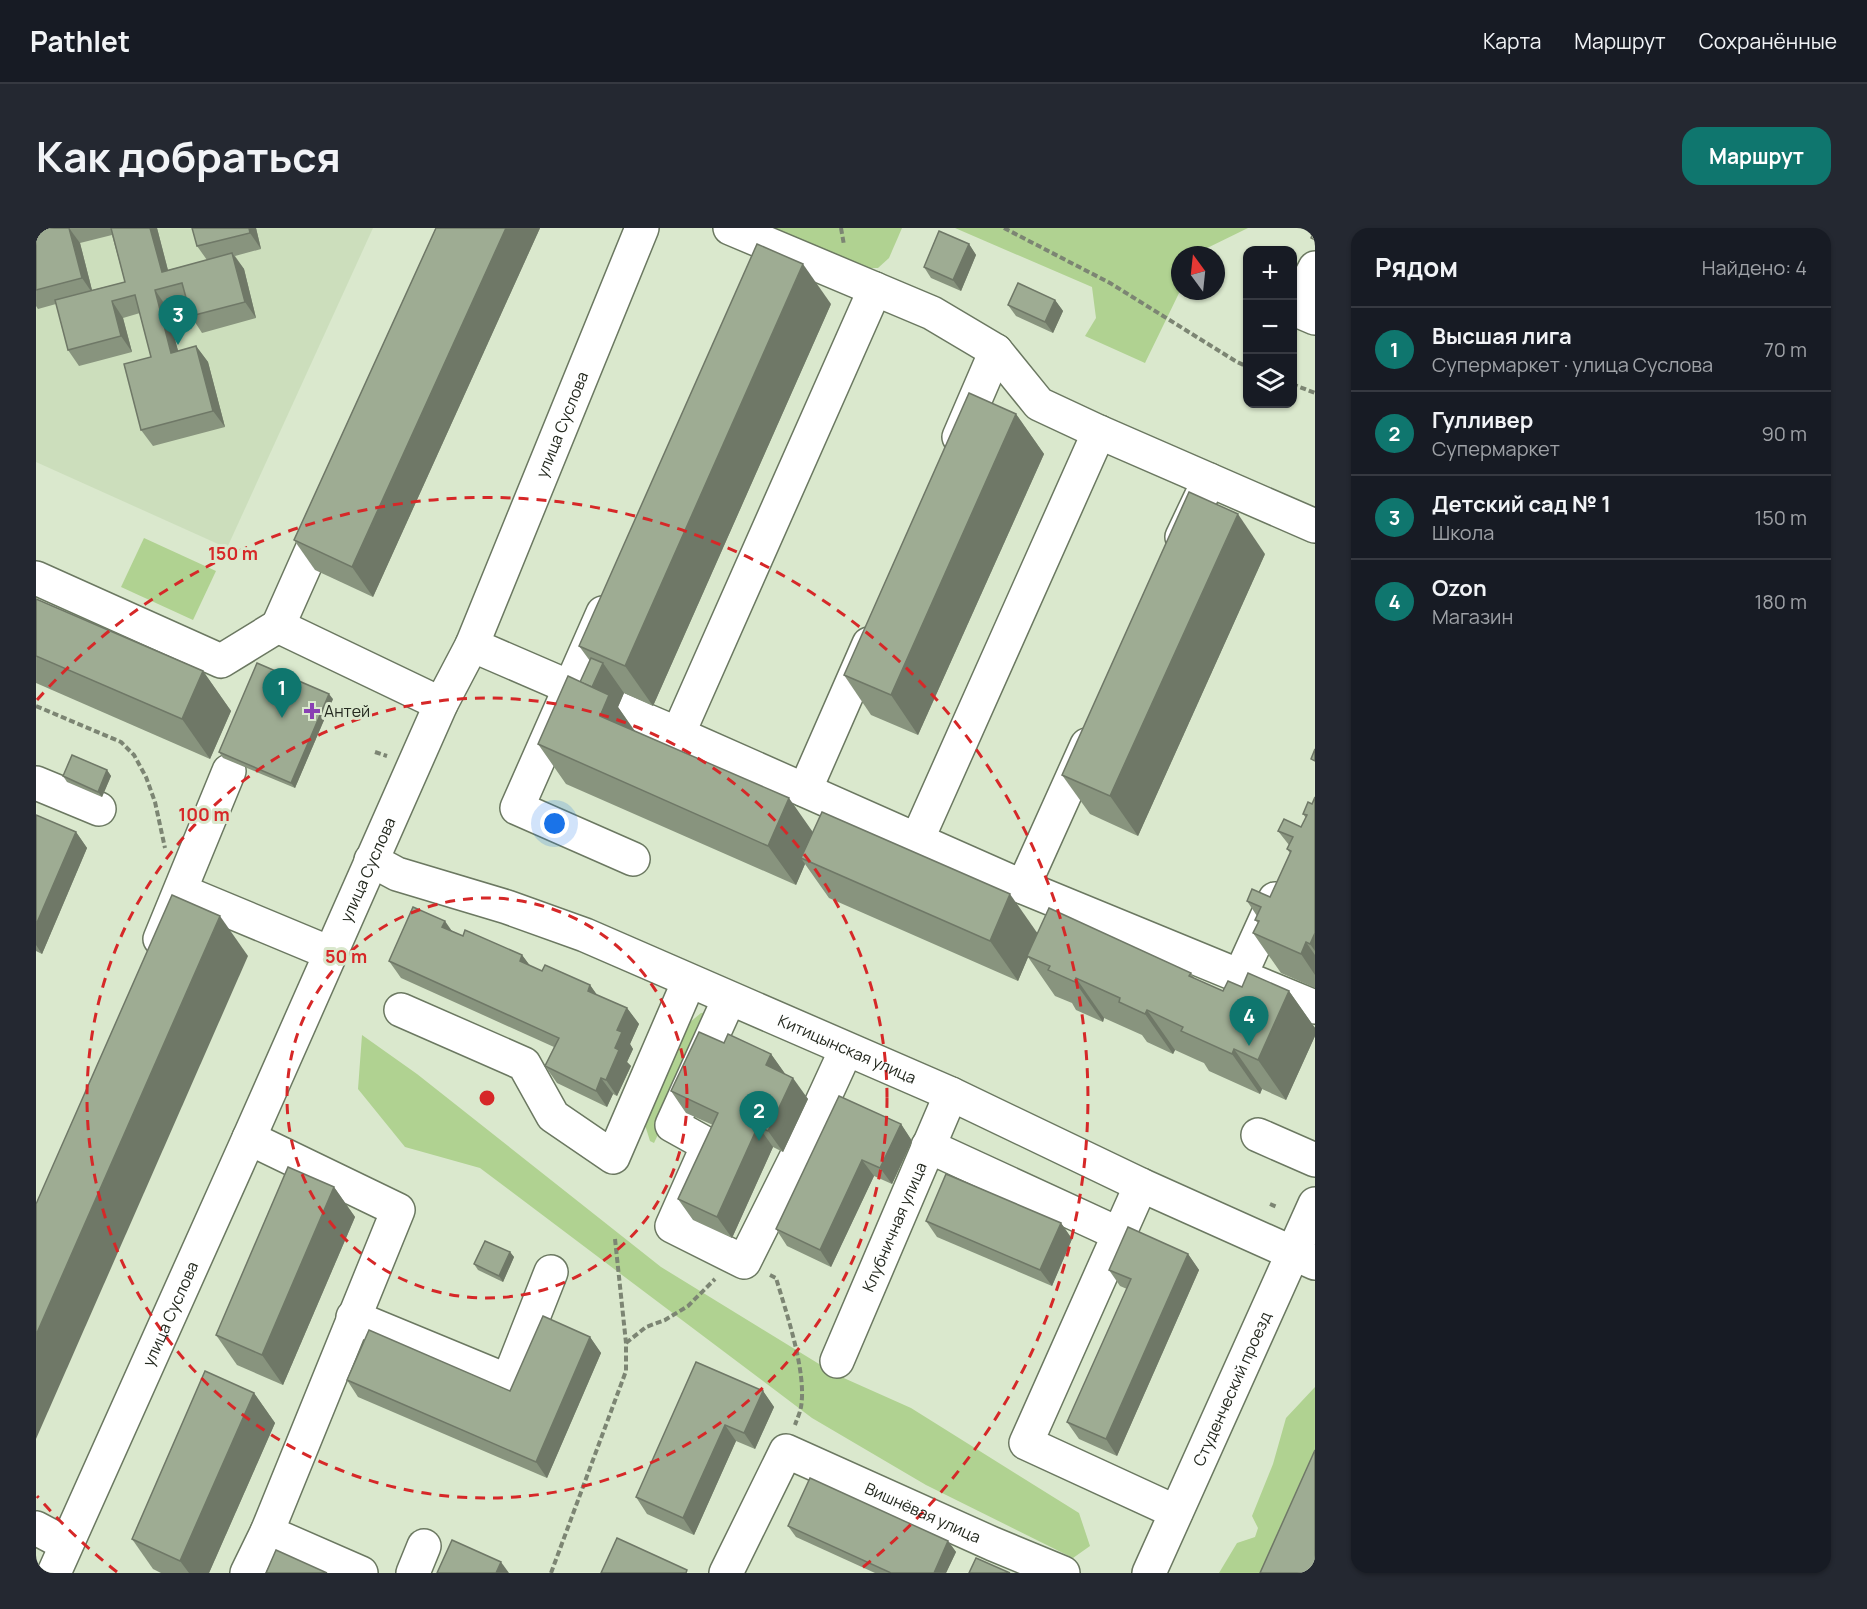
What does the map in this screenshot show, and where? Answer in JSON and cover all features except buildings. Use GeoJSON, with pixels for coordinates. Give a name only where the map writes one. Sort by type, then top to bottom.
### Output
{"type":"FeatureCollection","features":[{"type":"Feature","properties":{"kind":"street","name":"улица Суслова"},"geometry":{"type":"LineString","coordinates":[[60,1559],[441,704],[472,645],[642,228]]}},
{"type":"Feature","properties":{"kind":"street"},"geometry":{"type":"LineString","coordinates":[[730,228],[762,254],[875,289],[932,313],[996,351],[1038,404],[1315,526]]}},
{"type":"Feature","properties":{"kind":"street"},"geometry":{"type":"LineString","coordinates":[[1315,268],[1294,309],[1315,318]]}},
{"type":"Feature","properties":{"kind":"street"},"geometry":{"type":"LineString","coordinates":[[678,734],[875,289]]}},
{"type":"Feature","properties":{"kind":"street"},"geometry":{"type":"LineString","coordinates":[[948,461],[996,351]]}},
{"type":"Feature","properties":{"kind":"street"},"geometry":{"type":"LineString","coordinates":[[917,840],[1099,432]]}},
{"type":"Feature","properties":{"kind":"street"},"geometry":{"type":"LineString","coordinates":[[1170,566],[1209,480]]}},
{"type":"Feature","properties":{"kind":"street"},"geometry":{"type":"LineString","coordinates":[[36,578],[221,661],[278,626],[340,486]]}},
{"type":"Feature","properties":{"kind":"street"},"geometry":{"type":"LineString","coordinates":[[614,590],[517,808],[633,860]]}},
{"type":"Feature","properties":{"kind":"street"},"geometry":{"type":"LineString","coordinates":[[805,790],[881,615]]}},
{"type":"Feature","properties":{"kind":"street"},"geometry":{"type":"LineString","coordinates":[[278,626],[441,704]]}},
{"type":"Feature","properties":{"kind":"street"},"geometry":{"type":"LineString","coordinates":[[472,645],[1023,886],[1315,1007]]}},
{"type":"Feature","properties":{"kind":"street"},"geometry":{"type":"LineString","coordinates":[[1023,886],[1101,715]]}},
{"type":"Feature","properties":{"kind":"street"},"geometry":{"type":"LineString","coordinates":[[148,966],[229,771]]}},
{"type":"Feature","properties":{"kind":"street"},"geometry":{"type":"LineString","coordinates":[[36,783],[99,809]]}},
{"type":"Feature","properties":{"kind":"street","name":"Китицынская улица"},"geometry":{"type":"LineString","coordinates":[[371,860],[397,874],[585,935],[951,1094],[1141,1185],[1304,1258]]}},
{"type":"Feature","properties":{"kind":"street"},"geometry":{"type":"LineString","coordinates":[[1240,976],[1287,872]]}},
{"type":"Feature","properties":{"kind":"street"},"geometry":{"type":"LineString","coordinates":[[181,891],[330,953]]}},
{"type":"Feature","properties":{"kind":"street"},"geometry":{"type":"LineString","coordinates":[[400,1010],[524,1064],[553,1116],[613,1157],[689,981]]}},
{"type":"Feature","properties":{"kind":"street"},"geometry":{"type":"LineString","coordinates":[[729,999],[672,1125],[708,1145],[672,1226],[744,1262],[801,1148],[846,1050]]}},
{"type":"Feature","properties":{"kind":"street","name":"Клубничная улица"},"geometry":{"type":"LineString","coordinates":[[837,1361],[951,1094]]}},
{"type":"Feature","properties":{"kind":"street"},"geometry":{"type":"LineString","coordinates":[[1258,1135],[1315,1160]]}},
{"type":"Feature","properties":{"kind":"street"},"geometry":{"type":"LineString","coordinates":[[247,1573],[267,1532],[398,1210],[249,1138]]}},
{"type":"Feature","properties":{"kind":"street"},"geometry":{"type":"LineString","coordinates":[[928,1146],[1119,1234]]}},
{"type":"Feature","properties":{"kind":"street"},"geometry":{"type":"LineString","coordinates":[[1141,1185],[1026,1443],[1176,1512]]}},
{"type":"Feature","properties":{"kind":"street","name":"Студенческий проезд"},"geometry":{"type":"LineString","coordinates":[[1149,1573],[1176,1512],[1304,1258],[1315,1204]]}},
{"type":"Feature","properties":{"kind":"street"},"geometry":{"type":"LineString","coordinates":[[353,1317],[508,1381],[551,1272]]}},
{"type":"Feature","properties":{"kind":"street"},"geometry":{"type":"LineString","coordinates":[[726,1573],[786,1451]]}},
{"type":"Feature","properties":{"kind":"street","name":"Вишнёвая улица"},"geometry":{"type":"LineString","coordinates":[[786,1451],[1063,1573]]}},
{"type":"Feature","properties":{"kind":"street"},"geometry":{"type":"LineString","coordinates":[[36,1528],[60,1559]]}},
{"type":"Feature","properties":{"kind":"street"},"geometry":{"type":"LineString","coordinates":[[267,1532],[361,1573]]}},
{"type":"Feature","properties":{"kind":"street"},"geometry":{"type":"LineString","coordinates":[[979,1573],[993,1544]]}},
{"type":"Feature","properties":{"kind":"street"},"geometry":{"type":"LineString","coordinates":[[36,1569],[45,1573]]}},
{"type":"Feature","properties":{"kind":"path"},"geometry":{"type":"LineString","coordinates":[[1004,228],[1110,283],[1243,364]]}},
{"type":"Feature","properties":{"kind":"path"},"geometry":{"type":"LineString","coordinates":[[1297,386],[1315,393]]}},
{"type":"Feature","properties":{"kind":"path"},"geometry":{"type":"LineString","coordinates":[[36,706],[121,742],[134,755],[146,777],[155,802],[162,826],[166,859],[181,891]]}},
{"type":"Feature","properties":{"kind":"path"},"geometry":{"type":"LineString","coordinates":[[375,752],[390,758]]}},
{"type":"Feature","properties":{"kind":"path"},"geometry":{"type":"LineString","coordinates":[[1270,1204],[1277,1207]]}},
{"type":"Feature","properties":{"kind":"path"},"geometry":{"type":"LineString","coordinates":[[551,1573],[626,1371],[626,1343],[615,1239]]}},
{"type":"Feature","properties":{"kind":"path"},"geometry":{"type":"LineString","coordinates":[[626,1343],[646,1327],[665,1320],[688,1306],[704,1292],[726,1266],[744,1262],[776,1278],[793,1336],[802,1388],[801,1408],[786,1451]]}},
{"type":"Feature","properties":{"kind":"shaded area"},"geometry":{"type":"Polygon","coordinates":[[[36,228],[373,228],[227,548],[36,462],[36,228]]]}},
{"type":"Feature","properties":{"kind":"green space"},"geometry":{"type":"Polygon","coordinates":[[[768,228],[902,228],[889,258],[878,268],[864,268],[768,228]]]}},
{"type":"Feature","properties":{"kind":"green space"},"geometry":{"type":"Polygon","coordinates":[[[955,228],[1248,228],[1211,246],[1171,246],[1171,300],[1176,300],[1145,363],[1085,336],[1096,318],[1092,287],[955,228]]]}},
{"type":"Feature","properties":{"kind":"green space"},"geometry":{"type":"Polygon","coordinates":[[[144,538],[216,571],[193,620],[121,587],[144,538]]]}},
{"type":"Feature","properties":{"kind":"green space"},"geometry":{"type":"Polygon","coordinates":[[[708,1012],[713,1018],[654,1143],[650,1141],[645,1125],[689,1023],[701,1013],[708,1012]]]}},
{"type":"Feature","properties":{"kind":"green space"},"geometry":{"type":"Polygon","coordinates":[[[362,1035],[417,1074],[661,1267],[837,1375],[911,1408],[1079,1513],[1090,1546],[1073,1558],[926,1485],[812,1418],[480,1168],[405,1147],[358,1089],[362,1035]]]}},
{"type":"Feature","properties":{"kind":"green space"},"geometry":{"type":"Polygon","coordinates":[[[1315,1387],[1315,1476],[1272,1573],[1219,1573],[1237,1543],[1255,1537],[1258,1528],[1252,1516],[1273,1464],[1286,1418],[1315,1387]]]}},
{"type":"Feature","properties":{"kind":"place","name":"Детский сад № 1"},"geometry":{"type":"Point","coordinates":[178,345]}},
{"type":"Feature","properties":{"kind":"place","name":"Антей"},"geometry":{"type":"Point","coordinates":[312,711]}},
{"type":"Feature","properties":{"kind":"place","name":"Высшая лига"},"geometry":{"type":"Point","coordinates":[282,718]}},
{"type":"Feature","properties":{"kind":"place","name":"Ozon"},"geometry":{"type":"Point","coordinates":[1249,1046]}},
{"type":"Feature","properties":{"kind":"place","name":"Гулливер"},"geometry":{"type":"Point","coordinates":[759,1141]}}]}
